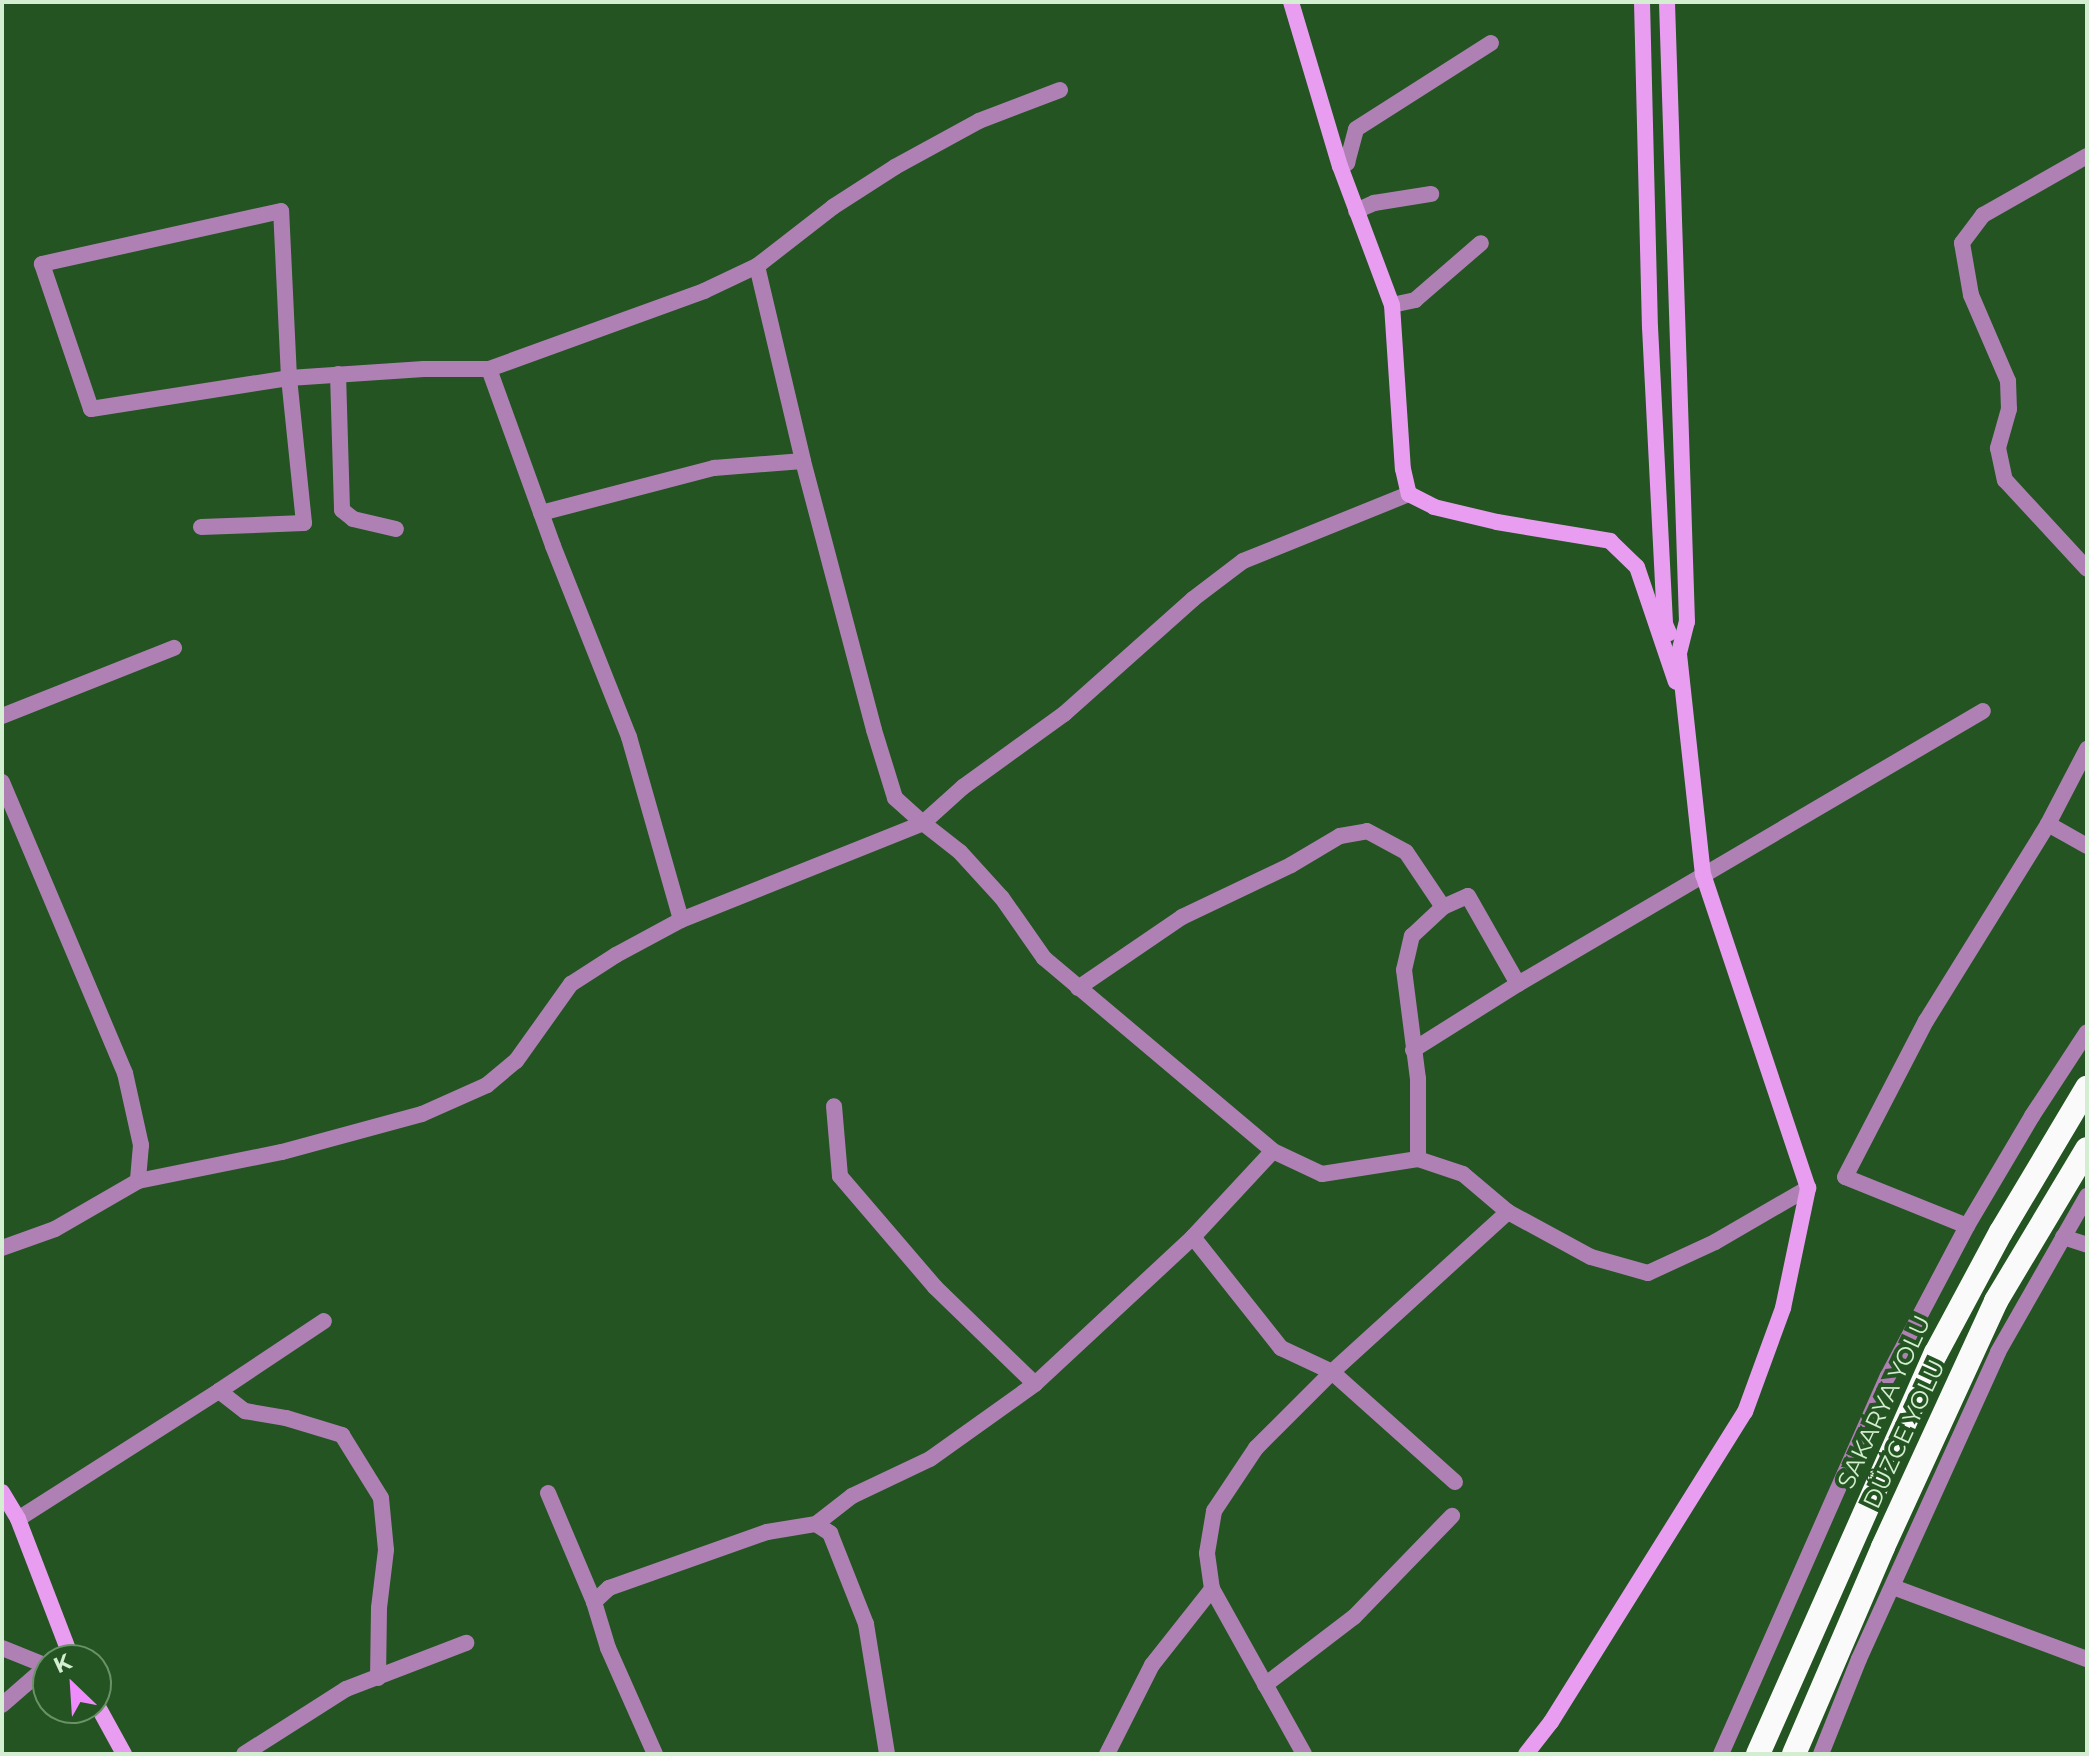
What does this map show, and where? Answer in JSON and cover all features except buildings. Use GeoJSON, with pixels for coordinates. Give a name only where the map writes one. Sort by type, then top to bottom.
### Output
{"type":"FeatureCollection","features":[{"type":"Feature","properties":{"kind":"highway","name":"SAKARYA YOLU"},"geometry":{"type":"LineString","coordinates":[[1758,1754],[1936,1353],[2001,1232],[2087,1088]]}},
{"type":"Feature","properties":{"kind":"highway","name":"DÜZCE YOLU"},"geometry":{"type":"LineString","coordinates":[[1794,1754],[1883,1547],[1996,1301],[2087,1149]]}},
{"type":"Feature","properties":{"kind":"main road"},"geometry":{"type":"LineString","coordinates":[[1291,2],[1340,166],[1392,305],[1403,469],[1409,494],[1434,507],[1471,516],[1610,541],[1637,567],[1684,707]]}},
{"type":"Feature","properties":{"kind":"main road"},"geometry":{"type":"LineString","coordinates":[[1642,2],[1650,327],[1665,624],[1679,653]]}},
{"type":"Feature","properties":{"kind":"main road"},"geometry":{"type":"LineString","coordinates":[[1526,1754],[1551,1722],[1745,1412],[1783,1308],[1808,1188],[1703,875],[1679,653],[1687,622],[1667,2]]}},
{"type":"Feature","properties":{"kind":"main road"},"geometry":{"type":"LineString","coordinates":[[2,1492],[18,1519],[53,1644]]}},
{"type":"Feature","properties":{"kind":"main road"},"geometry":{"type":"LineString","coordinates":[[108,1724],[124,1754]]}},
{"type":"Feature","properties":{"kind":"street"},"geometry":{"type":"LineString","coordinates":[[1340,166],[1347,163],[1356,129],[1491,43]]}},
{"type":"Feature","properties":{"kind":"street"},"geometry":{"type":"LineString","coordinates":[[201,527],[304,523],[289,378],[281,211],[42,264],[91,409],[289,378],[489,369],[691,296],[757,266],[833,207],[895,167],[979,121],[1060,90]]}},
{"type":"Feature","properties":{"kind":"street"},"geometry":{"type":"LineString","coordinates":[[2087,156],[1983,215],[1962,243],[1971,295],[2008,381],[2009,409],[1998,448],[2005,480],[2087,569]]}},
{"type":"Feature","properties":{"kind":"street"},"geometry":{"type":"LineString","coordinates":[[1356,211],[1374,203],[1431,194]]}},
{"type":"Feature","properties":{"kind":"street"},"geometry":{"type":"LineString","coordinates":[[1392,305],[1415,300],[1481,243]]}},
{"type":"Feature","properties":{"kind":"street"},"geometry":{"type":"LineString","coordinates":[[757,266],[803,461],[895,798],[970,863],[1002,898],[1044,958],[1078,988],[1273,1151],[1322,1174],[1418,1159],[1463,1174],[1508,1212],[1591,1257],[1648,1273],[1715,1242],[1808,1188]]}},
{"type":"Feature","properties":{"kind":"street"},"geometry":{"type":"LineString","coordinates":[[489,369],[541,513],[629,737],[681,920]]}},
{"type":"Feature","properties":{"kind":"street"},"geometry":{"type":"LineString","coordinates":[[338,374],[342,510],[353,519],[396,529]]}},
{"type":"Feature","properties":{"kind":"street"},"geometry":{"type":"LineString","coordinates":[[541,513],[714,468],[803,461]]}},
{"type":"Feature","properties":{"kind":"street"},"geometry":{"type":"LineString","coordinates":[[2,1248],[55,1229],[138,1181],[282,1152],[422,1114],[487,1085],[516,1061],[571,984],[681,920],[923,823],[963,787],[1064,714],[1193,599],[1243,561],[1409,494]]}},
{"type":"Feature","properties":{"kind":"street"},"geometry":{"type":"LineString","coordinates":[[2,716],[174,648]]}},
{"type":"Feature","properties":{"kind":"street"},"geometry":{"type":"LineString","coordinates":[[1413,1050],[1518,984],[1983,711]]}},
{"type":"Feature","properties":{"kind":"street"},"geometry":{"type":"LineString","coordinates":[[1967,1226],[1845,1177],[1926,1021],[2048,824],[2087,749]]}},
{"type":"Feature","properties":{"kind":"street"},"geometry":{"type":"LineString","coordinates":[[2,782],[125,1073],[141,1145],[138,1181]]}},
{"type":"Feature","properties":{"kind":"street"},"geometry":{"type":"LineString","coordinates":[[2048,824],[2087,846]]}},
{"type":"Feature","properties":{"kind":"street"},"geometry":{"type":"LineString","coordinates":[[1078,988],[1182,917],[1291,865],[1340,836],[1367,831],[1406,852],[1443,907]]}},
{"type":"Feature","properties":{"kind":"street"},"geometry":{"type":"LineString","coordinates":[[1418,1159],[1418,1079],[1404,970],[1412,936],[1443,907],[1468,896],[1518,984]]}},
{"type":"Feature","properties":{"kind":"street"},"geometry":{"type":"LineString","coordinates":[[1721,1754],[1888,1376],[1967,1226],[2032,1116],[2087,1032]]}},
{"type":"Feature","properties":{"kind":"street"},"geometry":{"type":"LineString","coordinates":[[834,1106],[840,1176],[935,1287],[1035,1384]]}},
{"type":"Feature","properties":{"kind":"street"},"geometry":{"type":"LineString","coordinates":[[594,1602],[609,1588],[767,1532],[816,1524],[852,1496],[930,1459],[1035,1384],[1193,1237],[1273,1151]]}},
{"type":"Feature","properties":{"kind":"street"},"geometry":{"type":"LineString","coordinates":[[1821,1754],[1998,1352],[2087,1196]]}},
{"type":"Feature","properties":{"kind":"street"},"geometry":{"type":"LineString","coordinates":[[1304,1754],[1212,1589],[1207,1553],[1214,1511],[1256,1448],[1332,1372],[1508,1212]]}},
{"type":"Feature","properties":{"kind":"street"},"geometry":{"type":"LineString","coordinates":[[1193,1237],[1281,1348],[1332,1372],[1455,1482]]}},
{"type":"Feature","properties":{"kind":"street"},"geometry":{"type":"LineString","coordinates":[[2063,1237],[2087,1245]]}},
{"type":"Feature","properties":{"kind":"street"},"geometry":{"type":"LineString","coordinates":[[18,1519],[324,1321]]}},
{"type":"Feature","properties":{"kind":"street"},"geometry":{"type":"LineString","coordinates":[[219,1391],[245,1411],[286,1418],[342,1435],[381,1498],[386,1550],[379,1608],[378,1678]]}},
{"type":"Feature","properties":{"kind":"street"},"geometry":{"type":"LineString","coordinates":[[548,1493],[594,1602],[608,1648],[655,1754]]}},
{"type":"Feature","properties":{"kind":"street"},"geometry":{"type":"LineString","coordinates":[[1265,1685],[1354,1617],[1452,1516]]}},
{"type":"Feature","properties":{"kind":"street"},"geometry":{"type":"LineString","coordinates":[[816,1524],[830,1533],[866,1624],[887,1754]]}},
{"type":"Feature","properties":{"kind":"street"},"geometry":{"type":"LineString","coordinates":[[1893,1587],[2087,1659]]}},
{"type":"Feature","properties":{"kind":"street"},"geometry":{"type":"LineString","coordinates":[[1107,1754],[1152,1665],[1212,1589]]}},
{"type":"Feature","properties":{"kind":"street"},"geometry":{"type":"LineString","coordinates":[[244,1754],[346,1689],[466,1643]]}},
{"type":"Feature","properties":{"kind":"street"},"geometry":{"type":"LineString","coordinates":[[2,1648],[32,1655]]}},
{"type":"Feature","properties":{"kind":"street"},"geometry":{"type":"LineString","coordinates":[[2,1705],[32,1680]]}}]}
